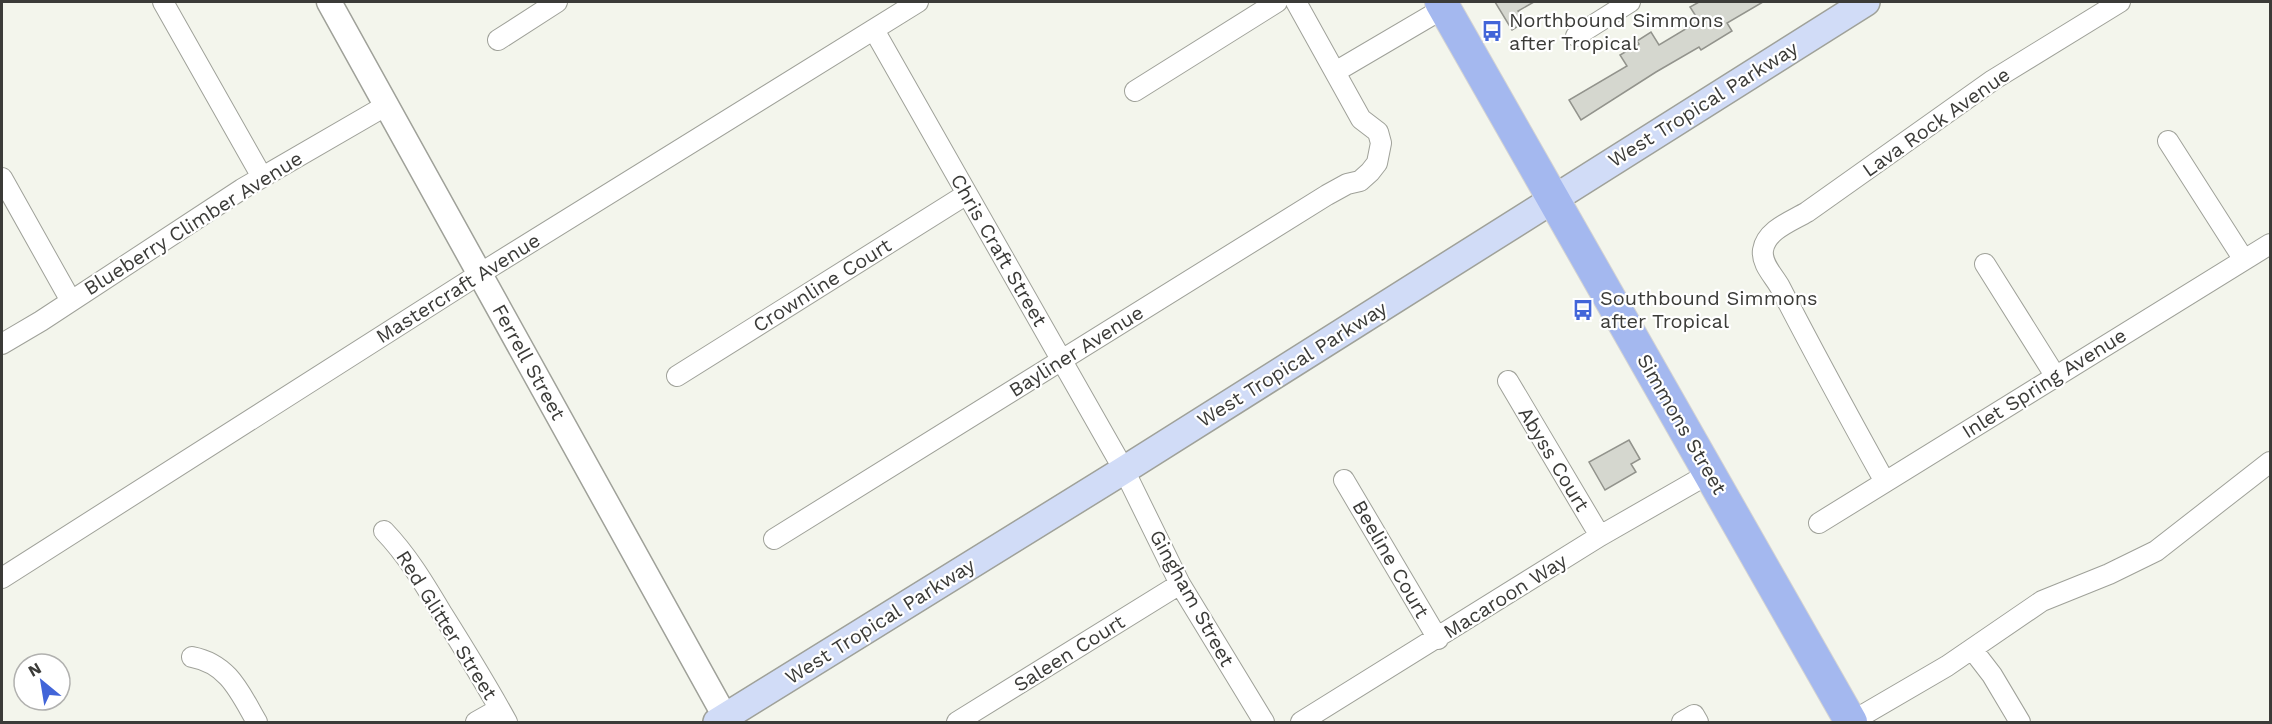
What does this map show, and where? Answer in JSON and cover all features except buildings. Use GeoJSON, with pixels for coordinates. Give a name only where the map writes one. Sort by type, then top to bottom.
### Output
{"type":"FeatureCollection","features":[{"type":"Feature","properties":{"kind":"main road","name":"West Tropical Parkway"},"geometry":{"type":"LineString","coordinates":[[723,721],[1866,2]]}},
{"type":"Feature","properties":{"kind":"main road","name":"Simmons Street"},"geometry":{"type":"LineString","coordinates":[[1442,4],[1851,722]]}},
{"type":"Feature","properties":{"kind":"street"},"geometry":{"type":"LineString","coordinates":[[163,2],[262,177]]}},
{"type":"Feature","properties":{"kind":"street","name":"Ferrell Street"},"geometry":{"type":"LineString","coordinates":[[329,2],[481,273],[723,721]]}},
{"type":"Feature","properties":{"kind":"street"},"geometry":{"type":"LineString","coordinates":[[498,40],[557,2]]}},
{"type":"Feature","properties":{"kind":"street","name":"Mastercraft Avenue"},"geometry":{"type":"LineString","coordinates":[[2,578],[481,273],[918,2]]}},
{"type":"Feature","properties":{"kind":"street"},"geometry":{"type":"LineString","coordinates":[[1135,91],[1277,2]]}},
{"type":"Feature","properties":{"kind":"street"},"geometry":{"type":"LineString","coordinates":[[1296,2],[1335,72],[1442,4]]}},
{"type":"Feature","properties":{"kind":"street"},"geometry":{"type":"LineString","coordinates":[[1575,36],[1630,2]]}},
{"type":"Feature","properties":{"kind":"street","name":"Lava Rock Avenue"},"geometry":{"type":"LineString","coordinates":[[1885,482],[1800,328],[1779,284],[1765,263],[1763,252],[1766,241],[1775,231],[1807,212],[1993,80],[2120,2]]}},
{"type":"Feature","properties":{"kind":"street","name":"Chris Craft Street"},"geometry":{"type":"LineString","coordinates":[[874,30],[1124,470]]}},
{"type":"Feature","properties":{"kind":"street","name":"Bayliner Avenue"},"geometry":{"type":"LineString","coordinates":[[774,539],[1327,195],[1347,184],[1360,181],[1377,163],[1382,142],[1378,132],[1361,119],[1335,72]]}},
{"type":"Feature","properties":{"kind":"street","name":"Blueberry Climber Avenue"},"geometry":{"type":"LineString","coordinates":[[2,344],[262,177],[387,105]]}},
{"type":"Feature","properties":{"kind":"street"},"geometry":{"type":"LineString","coordinates":[[2168,141],[2244,260]]}},
{"type":"Feature","properties":{"kind":"street"},"geometry":{"type":"LineString","coordinates":[[2,178],[71,301]]}},
{"type":"Feature","properties":{"kind":"street","name":"Crownline Court"},"geometry":{"type":"LineString","coordinates":[[677,376],[967,194]]}},
{"type":"Feature","properties":{"kind":"street","name":"Inlet Spring Avenue"},"geometry":{"type":"LineString","coordinates":[[1819,523],[2271,244]]}},
{"type":"Feature","properties":{"kind":"street"},"geometry":{"type":"LineString","coordinates":[[1985,264],[2055,377]]}},
{"type":"Feature","properties":{"kind":"street","name":"Abyss Court"},"geometry":{"type":"LineString","coordinates":[[1508,381],[1600,536]]}},
{"type":"Feature","properties":{"kind":"street"},"geometry":{"type":"LineString","coordinates":[[1851,722],[1947,666],[2042,601],[2109,574],[2156,551],[2271,462]]}},
{"type":"Feature","properties":{"kind":"street","name":"Gingham Street"},"geometry":{"type":"LineString","coordinates":[[1124,470],[1180,584],[1264,723]]}},
{"type":"Feature","properties":{"kind":"street","name":"Macaroon Way"},"geometry":{"type":"LineString","coordinates":[[1301,723],[1600,536],[1710,473]]}},
{"type":"Feature","properties":{"kind":"street","name":"Beeline Court"},"geometry":{"type":"LineString","coordinates":[[1344,480],[1438,639]]}},
{"type":"Feature","properties":{"kind":"street","name":"Red Glitter Street"},"geometry":{"type":"LineString","coordinates":[[384,531],[397,544],[418,575],[503,716]]}},
{"type":"Feature","properties":{"kind":"street","name":"Saleen Court"},"geometry":{"type":"LineString","coordinates":[[957,723],[1180,584]]}},
{"type":"Feature","properties":{"kind":"street"},"geometry":{"type":"LineString","coordinates":[[1971,649],[1992,675],[2019,723]]}},
{"type":"Feature","properties":{"kind":"street"},"geometry":{"type":"LineString","coordinates":[[192,657],[206,660],[223,670],[235,684],[257,723]]}},
{"type":"Feature","properties":{"kind":"street"},"geometry":{"type":"LineString","coordinates":[[476,723],[503,716]]}},
{"type":"Feature","properties":{"kind":"place","name":"Northbound Simmons after Tropical"},"geometry":{"type":"Point","coordinates":[1492,31]}},
{"type":"Feature","properties":{"kind":"place","name":"Southbound Simmons after Tropical"},"geometry":{"type":"Point","coordinates":[1583,310]}}]}
